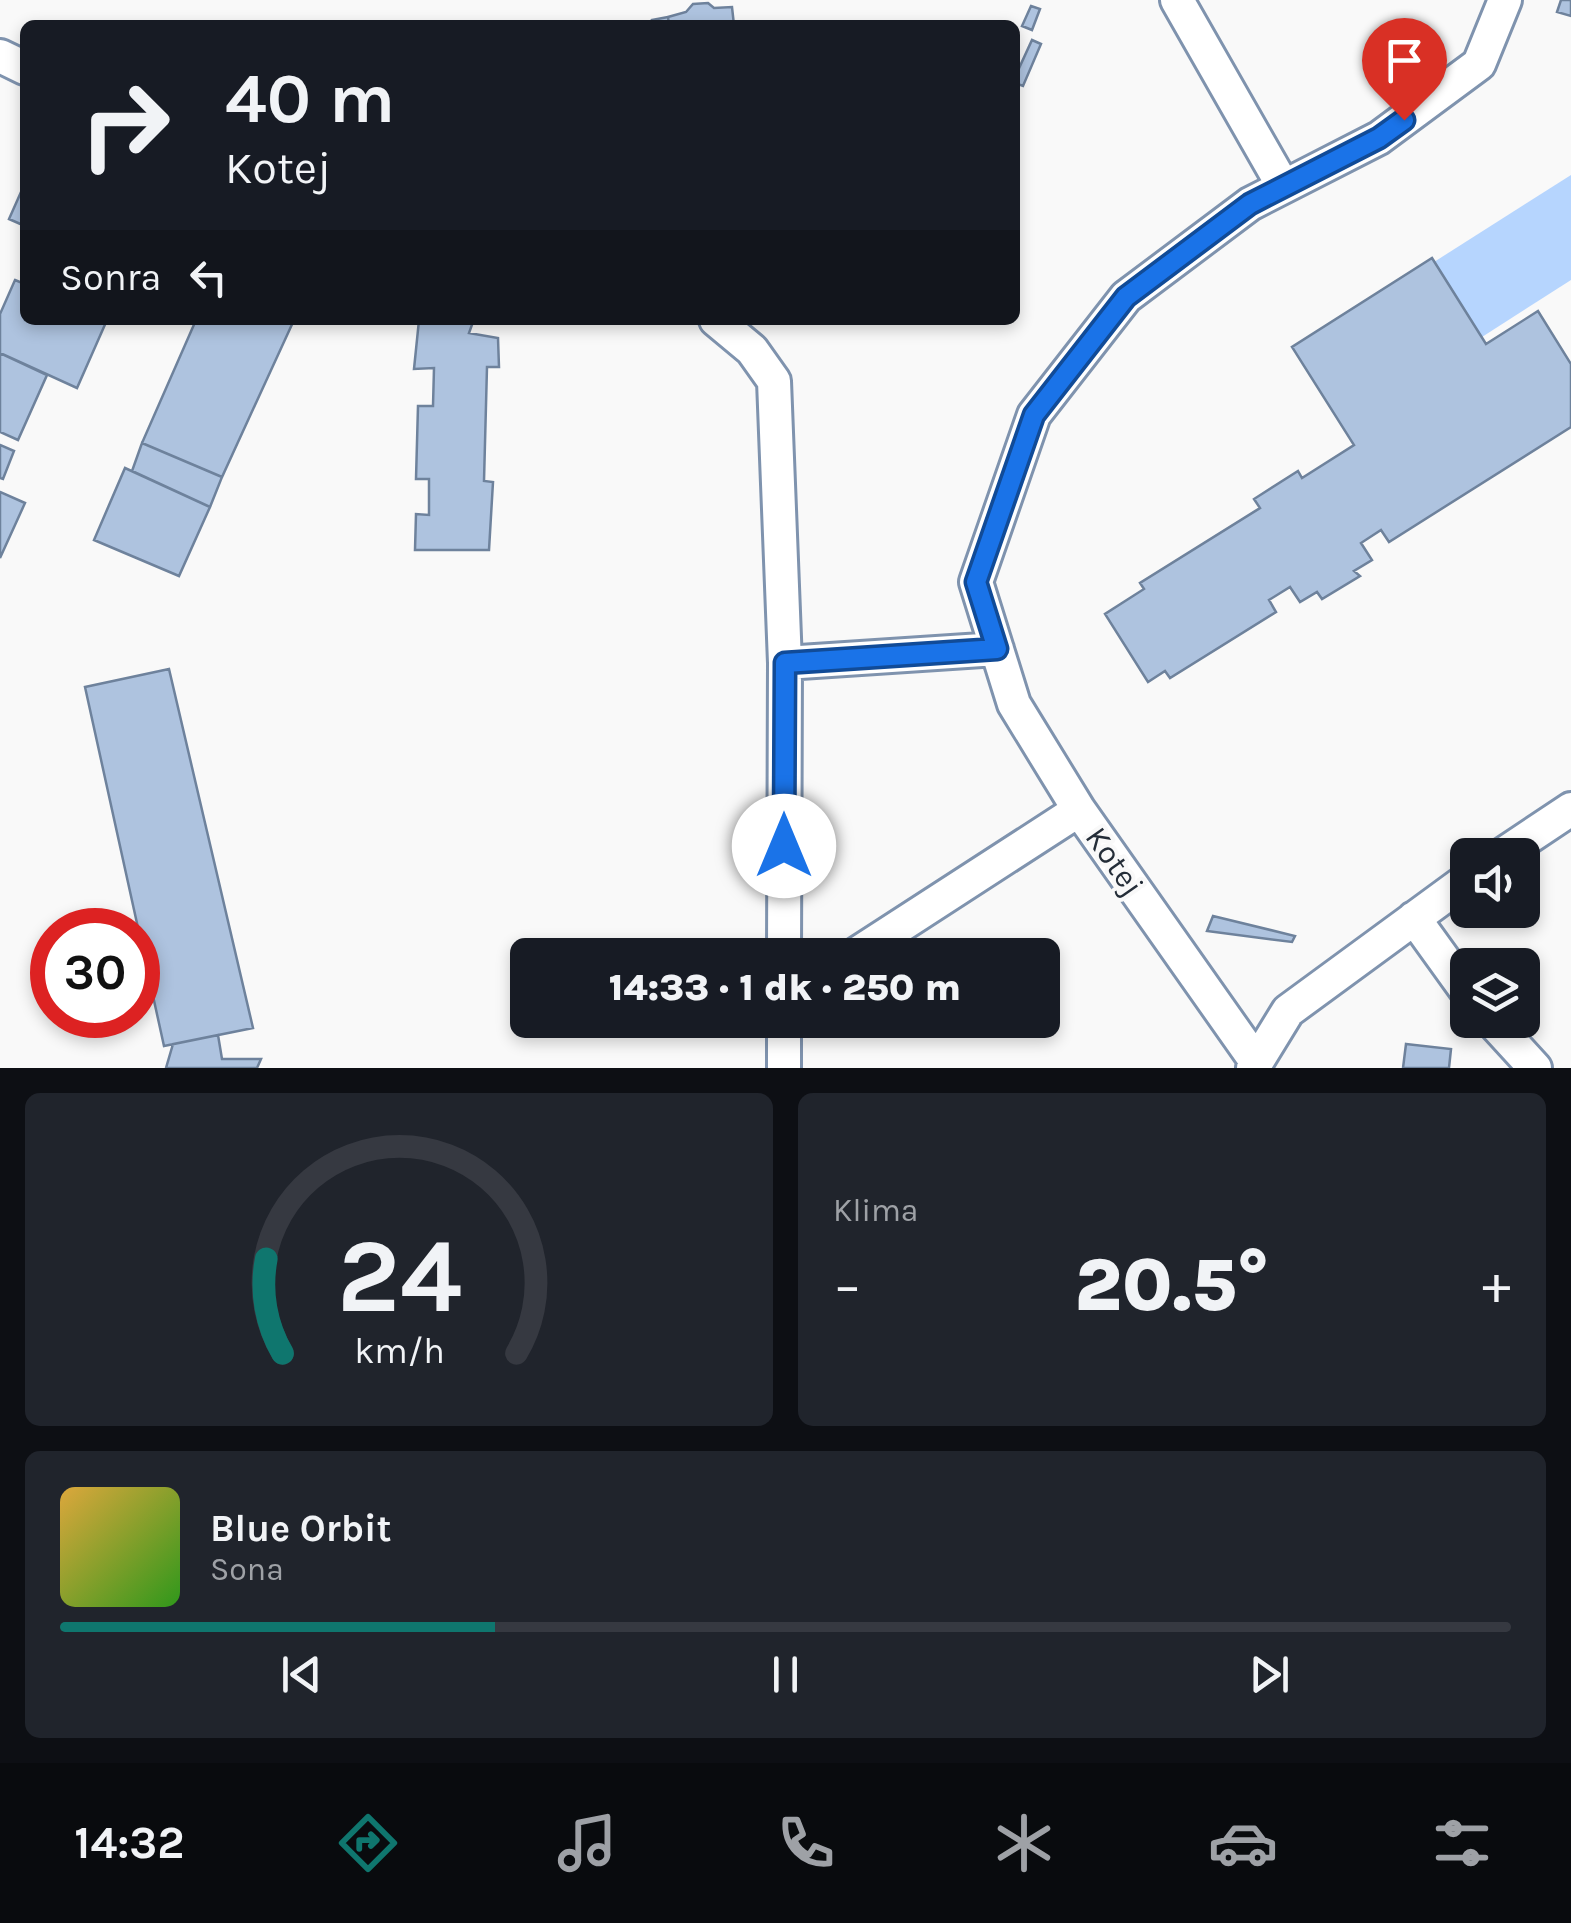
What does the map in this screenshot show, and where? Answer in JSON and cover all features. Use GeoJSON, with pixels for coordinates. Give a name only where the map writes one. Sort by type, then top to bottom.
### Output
{"type":"FeatureCollection","features":[{"type":"Feature","properties":{"kind":"street"},"geometry":{"type":"LineString","coordinates":[[1178,0],[1282,184]]}},
{"type":"Feature","properties":{"kind":"street","name":"Kotej"},"geometry":{"type":"LineString","coordinates":[[1254,1064],[1079,810],[1014,704],[976,582],[1034,415],[1126,297],[1282,184],[1379,138],[1479,64],[1505,0]]}},
{"type":"Feature","properties":{"kind":"street"},"geometry":{"type":"LineString","coordinates":[[722,325],[752,350],[774,381],[785,663],[784,938]]}},
{"type":"Feature","properties":{"kind":"street"},"geometry":{"type":"LineString","coordinates":[[785,663],[997,649]]}},
{"type":"Feature","properties":{"kind":"street"},"geometry":{"type":"LineString","coordinates":[[1528,838],[1571,809]]}},
{"type":"Feature","properties":{"kind":"street"},"geometry":{"type":"LineString","coordinates":[[881,938],[1079,810]]}},
{"type":"Feature","properties":{"kind":"street"},"geometry":{"type":"LineString","coordinates":[[1254,1064],[1288,1011],[1450,891]]}},
{"type":"Feature","properties":{"kind":"street"},"geometry":{"type":"LineString","coordinates":[[1414,918],[1450,968]]}},
{"type":"Feature","properties":{"kind":"street"},"geometry":{"type":"LineString","coordinates":[[784,1038],[784,1068]]}},
{"type":"Feature","properties":{"kind":"street"},"geometry":{"type":"LineString","coordinates":[[1508,1038],[1535,1068]]}},
{"type":"Feature","properties":{"kind":"shaded area"},"geometry":{"type":"Polygon","coordinates":[[[1571,175],[1571,280],[1482,337],[1434,262],[1571,175]]]}},
{"type":"Feature","properties":{"kind":"building"},"geometry":{"type":"Polygon","coordinates":[[[1561,0],[1571,0],[1571,16],[1557,12],[1561,0]]]}},
{"type":"Feature","properties":{"kind":"building"},"geometry":{"type":"Polygon","coordinates":[[[693,4],[732,7],[733,20],[668,20],[693,4]]]}},
{"type":"Feature","properties":{"kind":"building"},"geometry":{"type":"Polygon","coordinates":[[[1031,6],[1040,9],[1032,30],[1022,26],[1031,6]]]}},
{"type":"Feature","properties":{"kind":"building"},"geometry":{"type":"Polygon","coordinates":[[[1032,40],[1041,44],[1023,86],[1020,66],[1032,40]]]}},
{"type":"Feature","properties":{"kind":"building"},"geometry":{"type":"Polygon","coordinates":[[[20,194],[20,224],[9,219],[20,194]]]}},
{"type":"Feature","properties":{"kind":"building"},"geometry":{"type":"Polygon","coordinates":[[[1432,258],[1486,344],[1538,311],[1571,364],[1571,427],[1389,542],[1381,530],[1361,543],[1372,560],[1354,571],[1360,576],[1322,599],[1317,592],[1300,602],[1290,587],[1269,600],[1276,612],[1170,678],[1165,671],[1148,682],[1105,614],[1144,589],[1140,583],[1260,508],[1254,499],[1298,471],[1302,478],[1354,445],[1292,347],[1432,258]]]}},
{"type":"Feature","properties":{"kind":"building"},"geometry":{"type":"Polygon","coordinates":[[[15,280],[20,282],[20,325],[105,325],[77,388],[0,353],[0,314],[15,280]]]}},
{"type":"Feature","properties":{"kind":"building"},"geometry":{"type":"Polygon","coordinates":[[[194,325],[292,325],[222,477],[142,443],[194,325]]]}},
{"type":"Feature","properties":{"kind":"building"},"geometry":{"type":"Polygon","coordinates":[[[418,325],[472,325],[469,333],[498,338],[499,367],[487,367],[484,481],[493,482],[489,550],[415,550],[416,514],[429,515],[429,479],[416,479],[418,406],[433,406],[434,368],[414,369],[418,325]]]}},
{"type":"Feature","properties":{"kind":"building"},"geometry":{"type":"Polygon","coordinates":[[[0,353],[47,375],[18,440],[0,432],[0,353]]]}},
{"type":"Feature","properties":{"kind":"building"},"geometry":{"type":"Polygon","coordinates":[[[142,443],[222,477],[210,507],[132,471],[142,443]]]}},
{"type":"Feature","properties":{"kind":"building"},"geometry":{"type":"Polygon","coordinates":[[[0,445],[14,451],[3,479],[0,478],[0,445]]]}},
{"type":"Feature","properties":{"kind":"building"},"geometry":{"type":"Polygon","coordinates":[[[125,468],[210,507],[179,576],[94,540],[125,468]]]}},
{"type":"Feature","properties":{"kind":"building"},"geometry":{"type":"Polygon","coordinates":[[[0,492],[25,503],[0,558],[0,492]]]}},
{"type":"Feature","properties":{"kind":"building"},"geometry":{"type":"Polygon","coordinates":[[[169,669],[253,1028],[164,1046],[160,1028],[160,908],[134,908],[85,687],[169,669]]]}},
{"type":"Feature","properties":{"kind":"building"},"geometry":{"type":"Polygon","coordinates":[[[1213,916],[1295,936],[1292,942],[1207,931],[1213,916]]]}},
{"type":"Feature","properties":{"kind":"building"},"geometry":{"type":"Polygon","coordinates":[[[218,1035],[222,1059],[261,1059],[257,1068],[166,1068],[173,1044],[218,1035]]]}},
{"type":"Feature","properties":{"kind":"building"},"geometry":{"type":"Polygon","coordinates":[[[1406,1044],[1451,1049],[1449,1068],[1403,1068],[1406,1044]]]}},
{"type":"Feature","properties":{"kind":"route"},"geometry":{"type":"LineString","coordinates":[[784,846],[785,663],[997,649],[976,582],[1034,415],[1126,297],[1250,204],[1282,184],[1379,138],[1404,120]]}}]}
